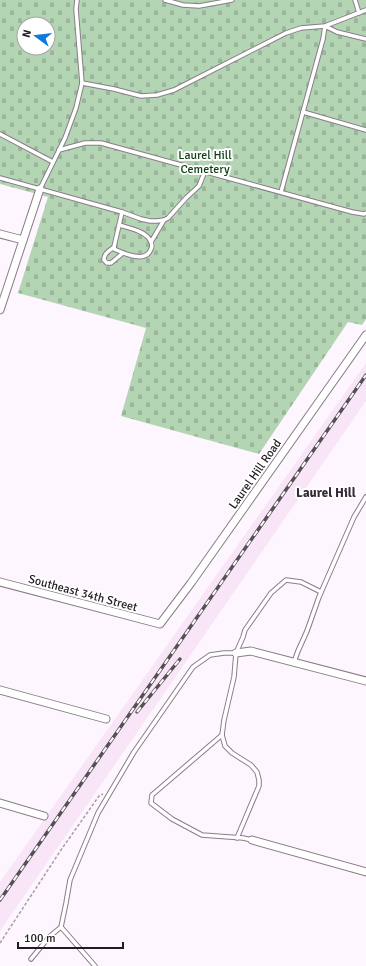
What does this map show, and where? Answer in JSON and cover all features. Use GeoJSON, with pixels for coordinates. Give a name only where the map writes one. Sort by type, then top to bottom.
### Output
{"type":"FeatureCollection","features":[{"type":"Feature","properties":{"kind":"street"},"geometry":{"type":"LineString","coordinates":[[0,310],[40,189]]}},
{"type":"Feature","properties":{"kind":"street"},"geometry":{"type":"LineString","coordinates":[[0,234],[23,240]]}},
{"type":"Feature","properties":{"kind":"street","name":"Laurel Hill Road"},"geometry":{"type":"LineString","coordinates":[[160,624],[200,570],[366,335]]}},
{"type":"Feature","properties":{"kind":"street","name":"Southeast 34th Street"},"geometry":{"type":"LineString","coordinates":[[0,582],[160,624]]}},
{"type":"Feature","properties":{"kind":"street"},"geometry":{"type":"LineString","coordinates":[[236,653],[252,651],[366,681]]}},
{"type":"Feature","properties":{"kind":"street"},"geometry":{"type":"LineString","coordinates":[[0,690],[106,719]]}},
{"type":"Feature","properties":{"kind":"street"},"geometry":{"type":"LineString","coordinates":[[0,803],[44,816]]}},
{"type":"Feature","properties":{"kind":"street"},"geometry":{"type":"LineString","coordinates":[[252,840],[366,872]]}},
{"type":"Feature","properties":{"kind":"lane"},"geometry":{"type":"LineString","coordinates":[[40,189],[65,138],[76,108],[82,83],[76,9],[77,0]]}},
{"type":"Feature","properties":{"kind":"lane"},"geometry":{"type":"LineString","coordinates":[[165,0],[183,5],[199,6],[232,0]]}},
{"type":"Feature","properties":{"kind":"lane"},"geometry":{"type":"LineString","coordinates":[[355,0],[358,13]]}},
{"type":"Feature","properties":{"kind":"lane"},"geometry":{"type":"LineString","coordinates":[[82,83],[141,96],[157,95],[174,90],[286,33],[301,28],[325,26],[366,10]]}},
{"type":"Feature","properties":{"kind":"lane"},"geometry":{"type":"LineString","coordinates":[[325,26],[337,32],[366,38]]}},
{"type":"Feature","properties":{"kind":"lane"},"geometry":{"type":"LineString","coordinates":[[282,192],[323,39],[325,26]]}},
{"type":"Feature","properties":{"kind":"lane"},"geometry":{"type":"LineString","coordinates":[[303,112],[366,130]]}},
{"type":"Feature","properties":{"kind":"lane"},"geometry":{"type":"LineString","coordinates":[[0,134],[53,162]]}},
{"type":"Feature","properties":{"kind":"lane"},"geometry":{"type":"LineString","coordinates":[[60,150],[85,143],[101,143],[352,212],[366,213]]}},
{"type":"Feature","properties":{"kind":"lane"},"geometry":{"type":"LineString","coordinates":[[0,178],[142,219],[157,221],[168,218],[199,186],[205,171]]}},
{"type":"Feature","properties":{"kind":"lane"},"geometry":{"type":"LineString","coordinates":[[122,212],[114,246],[106,253],[104,260],[107,263],[111,263],[123,253]]}},
{"type":"Feature","properties":{"kind":"lane"},"geometry":{"type":"LineString","coordinates":[[114,246],[114,249],[135,257],[144,256],[149,253],[151,249],[151,242],[164,220]]}},
{"type":"Feature","properties":{"kind":"lane"},"geometry":{"type":"LineString","coordinates":[[119,226],[141,232],[151,242]]}},
{"type":"Feature","properties":{"kind":"lane"},"geometry":{"type":"LineString","coordinates":[[294,662],[321,592],[354,517],[366,497]]}},
{"type":"Feature","properties":{"kind":"lane"},"geometry":{"type":"LineString","coordinates":[[236,838],[259,786],[259,780],[257,772],[251,765],[232,754],[225,746],[222,735],[234,677],[236,653],[245,630],[271,593],[286,580],[301,582],[321,592]]}},
{"type":"Feature","properties":{"kind":"lane"},"geometry":{"type":"LineString","coordinates":[[32,959],[49,937],[61,927],[70,880],[98,812],[134,752],[193,667],[210,655],[236,653]]}},
{"type":"Feature","properties":{"kind":"lane"},"geometry":{"type":"LineString","coordinates":[[222,735],[152,795],[151,803],[172,819],[202,835],[252,840]]}},
{"type":"Feature","properties":{"kind":"lane"},"geometry":{"type":"LineString","coordinates":[[61,927],[94,966]]}},
{"type":"Feature","properties":{"kind":"path"},"geometry":{"type":"LineString","coordinates":[[0,943],[61,850],[99,796],[104,793]]}},
{"type":"Feature","properties":{"kind":"shaded area"},"geometry":{"type":"Polygon","coordinates":[[[366,363],[366,401],[0,931],[0,882],[366,363]]]}},
{"type":"Feature","properties":{"kind":"green space","name":"Laurel Hill Cemetery"},"geometry":{"type":"Polygon","coordinates":[[[0,0],[366,0],[366,319],[362,325],[348,322],[259,454],[121,416],[146,328],[18,293],[48,197],[0,184],[0,0]]]}},
{"type":"Feature","properties":{"kind":"railway"},"geometry":{"type":"LineString","coordinates":[[0,900],[366,375]]}},
{"type":"Feature","properties":{"kind":"railway"},"geometry":{"type":"LineString","coordinates":[[137,712],[180,659]]}},
{"type":"Feature","properties":{"kind":"district","name":"Laurel Hill"},"geometry":{"type":"Point","coordinates":[326,492]}}]}
